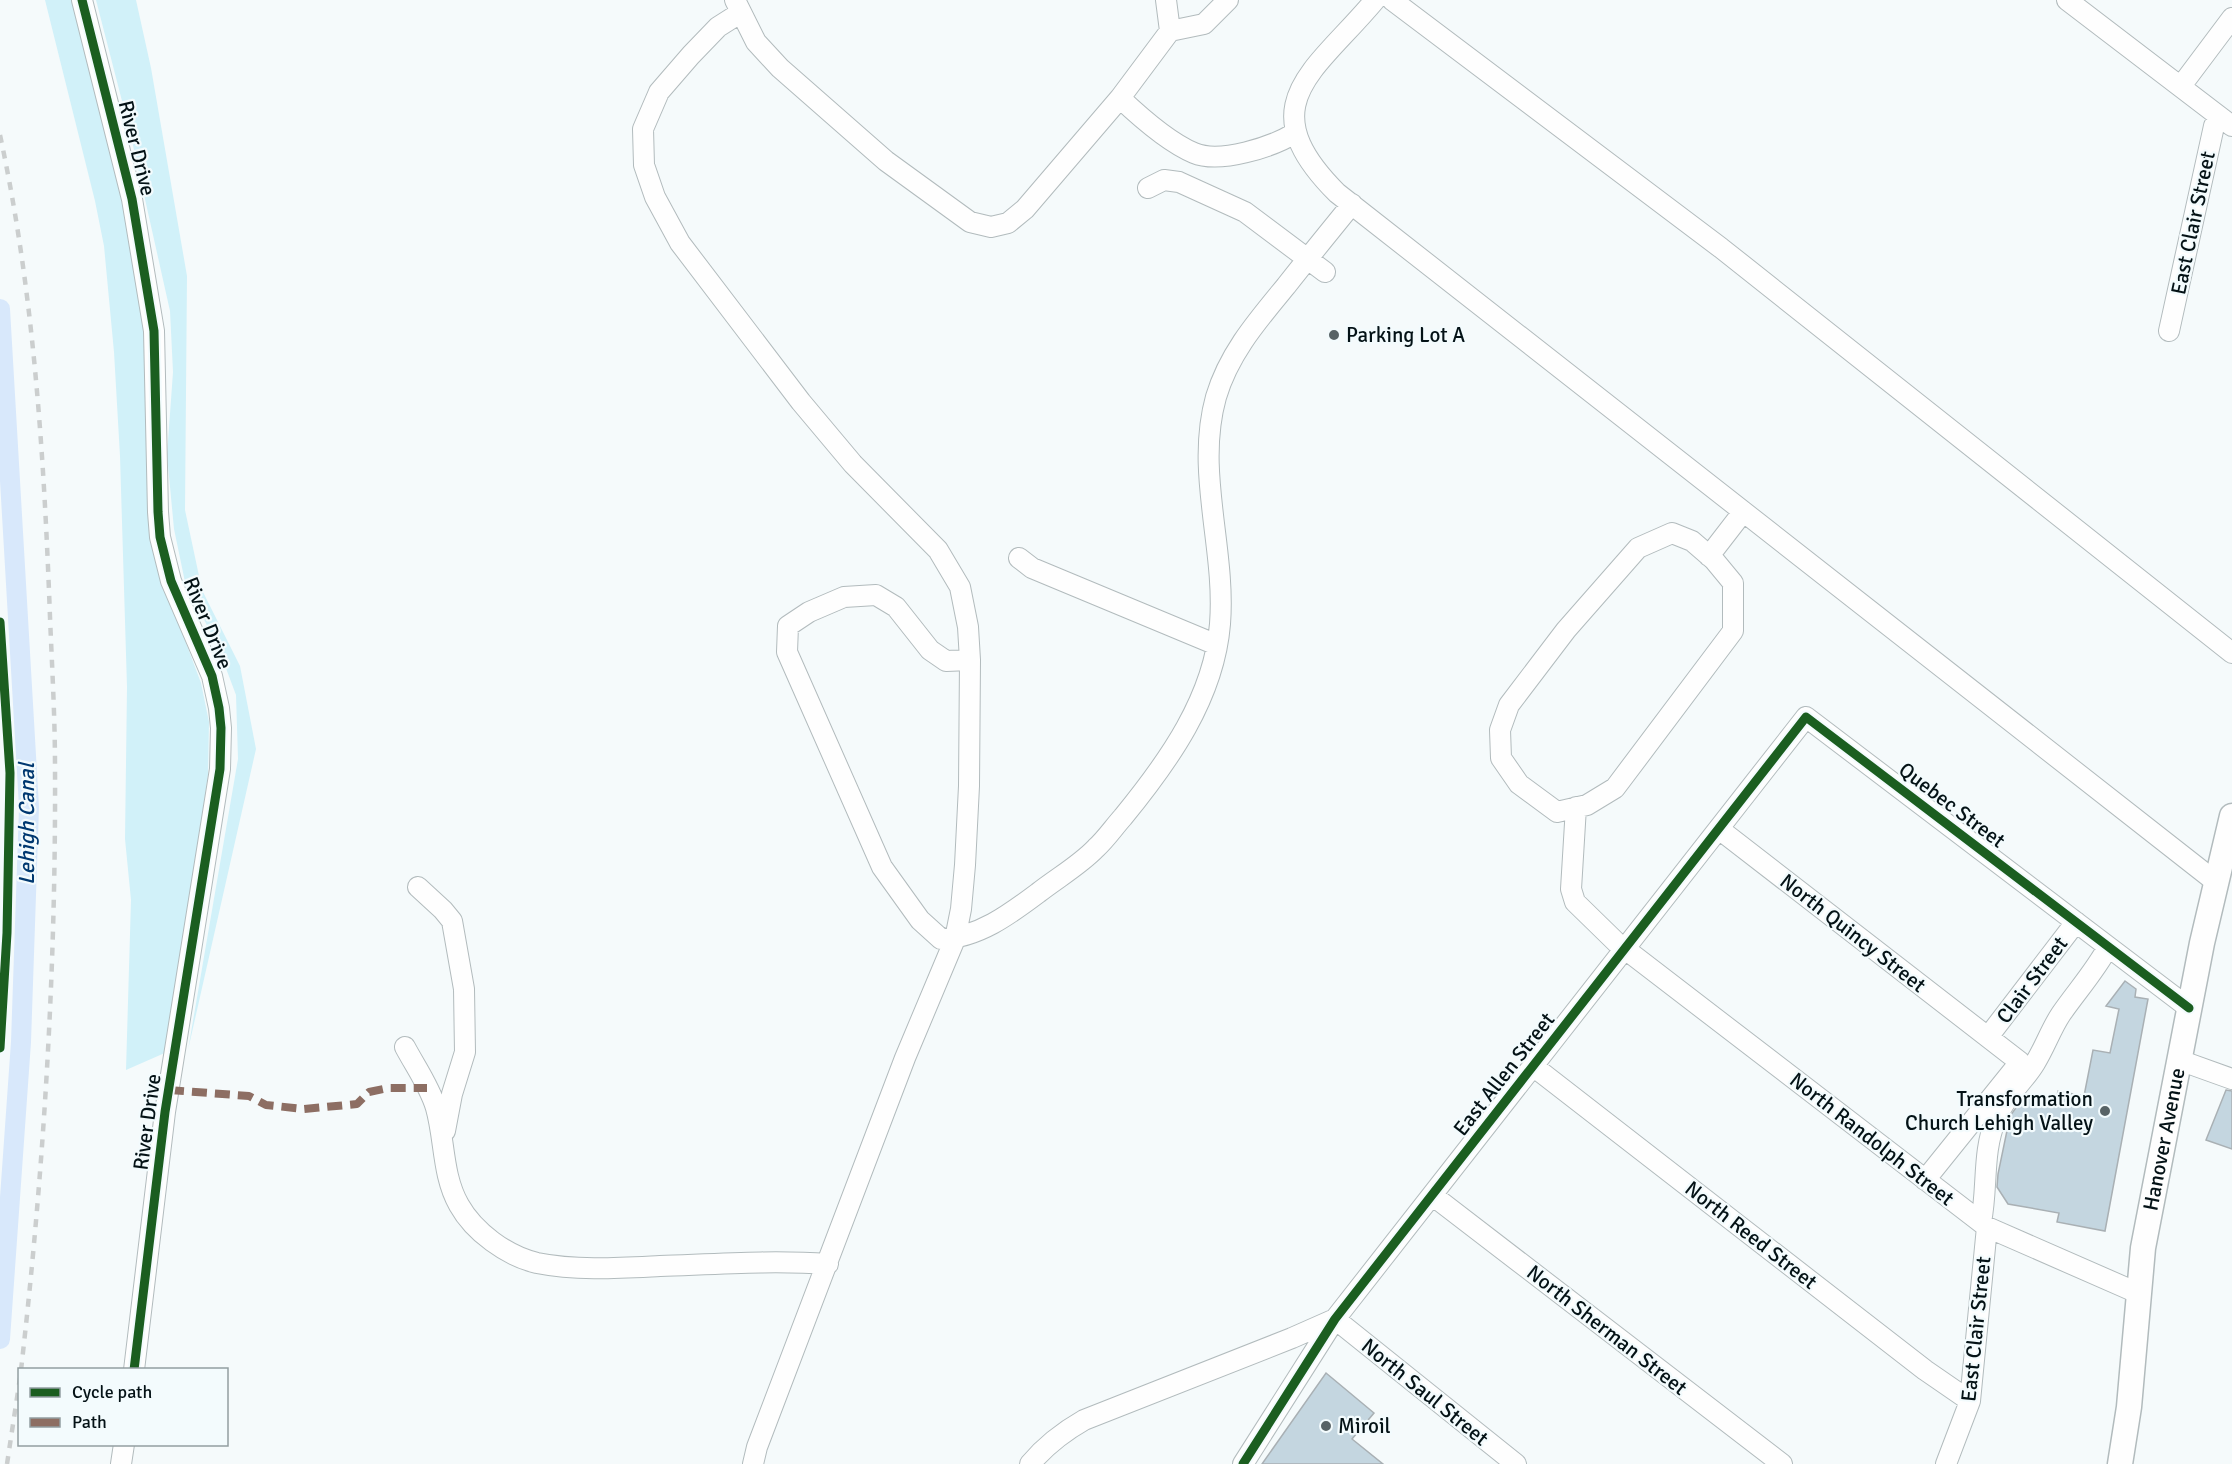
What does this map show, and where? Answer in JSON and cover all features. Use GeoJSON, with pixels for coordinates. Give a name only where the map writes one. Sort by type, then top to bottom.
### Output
{"type":"FeatureCollection","features":[{"type":"Feature","properties":{"kind":"main road","name":"Hanover Avenue"},"geometry":{"type":"LineString","coordinates":[[2120,1464],[2129,1407],[2143,1248],[2189,1008],[2223,870],[2232,816]]}},
{"type":"Feature","properties":{"kind":"street","name":"River Drive"},"geometry":{"type":"LineString","coordinates":[[82,0],[132,199],[154,331],[158,512],[164,560],[178,602],[212,676],[221,728],[220,769],[165,1112],[134,1368]]}},
{"type":"Feature","properties":{"kind":"street"},"geometry":{"type":"LineString","coordinates":[[1166,0],[1170,31]]}},
{"type":"Feature","properties":{"kind":"street"},"geometry":{"type":"LineString","coordinates":[[753,1464],[757,1447],[905,1058],[955,939],[961,909],[969,786],[968,627],[960,587],[938,550],[854,464],[801,402],[680,243],[655,197],[644,165],[642,129],[659,92],[737,6],[756,42],[780,68],[886,161],[970,222],[991,227],[1008,223],[1025,209],[1120,98],[1170,31],[1204,24],[1228,0]]}},
{"type":"Feature","properties":{"kind":"street"},"geometry":{"type":"LineString","coordinates":[[1375,0],[1309,72],[1299,94],[1295,110],[1295,133],[1320,176],[1337,193],[1743,512],[2223,870]]}},
{"type":"Feature","properties":{"kind":"street"},"geometry":{"type":"LineString","coordinates":[[1392,0],[1720,249],[2232,653]]}},
{"type":"Feature","properties":{"kind":"street"},"geometry":{"type":"LineString","coordinates":[[2067,0],[2225,121]]}},
{"type":"Feature","properties":{"kind":"street"},"geometry":{"type":"LineString","coordinates":[[2181,86],[2232,18]]}},
{"type":"Feature","properties":{"kind":"street"},"geometry":{"type":"LineString","coordinates":[[1120,98],[1166,137],[1196,154],[1236,154],[1261,149],[1295,133]]}},
{"type":"Feature","properties":{"kind":"street","name":"East Clair Street"},"geometry":{"type":"LineString","coordinates":[[2169,331],[2214,126],[2225,121]]}},
{"type":"Feature","properties":{"kind":"street"},"geometry":{"type":"LineString","coordinates":[[1148,188],[1164,180],[1179,182],[1245,212],[1325,272]]}},
{"type":"Feature","properties":{"kind":"street"},"geometry":{"type":"LineString","coordinates":[[970,660],[946,661],[930,650],[896,607],[876,595],[844,597],[809,612],[788,626],[787,652],[882,867],[920,920],[941,939],[955,939],[1003,919],[1096,849],[1154,780],[1179,739],[1207,683],[1217,645],[1221,604],[1208,464],[1209,433],[1222,379],[1239,346],[1352,204]]}},
{"type":"Feature","properties":{"kind":"street"},"geometry":{"type":"LineString","coordinates":[[1709,556],[1743,512]]}},
{"type":"Feature","properties":{"kind":"street"},"geometry":{"type":"LineString","coordinates":[[1672,533],[1692,541],[1709,556],[1733,583],[1733,631],[1616,788],[1587,805],[1557,812],[1519,784],[1501,758],[1500,730],[1509,705],[1566,630],[1638,548],[1672,533]]}},
{"type":"Feature","properties":{"kind":"street"},"geometry":{"type":"LineString","coordinates":[[1019,558],[1032,568],[1217,645]]}},
{"type":"Feature","properties":{"kind":"street","name":"East Allen Street"},"geometry":{"type":"LineString","coordinates":[[1243,1464],[1335,1319],[1806,717]]}},
{"type":"Feature","properties":{"kind":"street","name":"Quebec Street"},"geometry":{"type":"LineString","coordinates":[[1806,717],[2189,1008]]}},
{"type":"Feature","properties":{"kind":"street","name":"North Randolph Street"},"geometry":{"type":"LineString","coordinates":[[1576,807],[1571,889],[1575,902],[1625,948],[1984,1225],[2140,1294]]}},
{"type":"Feature","properties":{"kind":"street","name":"North Quincy Street"},"geometry":{"type":"LineString","coordinates":[[1719,829],[1988,1037]]}},
{"type":"Feature","properties":{"kind":"street"},"geometry":{"type":"LineString","coordinates":[[418,887],[443,909],[452,921],[464,989],[465,1052],[452,1094],[443,1140]]}},
{"type":"Feature","properties":{"kind":"street","name":"Clair Street"},"geometry":{"type":"LineString","coordinates":[[1988,1037],[2076,922]]}},
{"type":"Feature","properties":{"kind":"street","name":"East Clair Street"},"geometry":{"type":"LineString","coordinates":[[1946,1464],[1970,1401],[1984,1225],[1986,1151],[1995,1120],[2010,1092],[2036,1063],[2060,1015],[2096,969],[2108,947]]}},
{"type":"Feature","properties":{"kind":"street"},"geometry":{"type":"LineString","coordinates":[[1925,1180],[2020,1062],[1988,1037]]}},
{"type":"Feature","properties":{"kind":"street"},"geometry":{"type":"LineString","coordinates":[[405,1047],[436,1105],[447,1175],[459,1205],[479,1231],[504,1249],[536,1263],[608,1269],[797,1262],[828,1264]]}},
{"type":"Feature","properties":{"kind":"street"},"geometry":{"type":"LineString","coordinates":[[2179,1060],[2232,1079]]}},
{"type":"Feature","properties":{"kind":"street","name":"North Reed Street"},"geometry":{"type":"LineString","coordinates":[[1533,1066],[1925,1370],[1970,1401]]}},
{"type":"Feature","properties":{"kind":"street","name":"North Sherman Street"},"geometry":{"type":"LineString","coordinates":[[1432,1195],[1782,1464]]}},
{"type":"Feature","properties":{"kind":"street"},"geometry":{"type":"LineString","coordinates":[[1030,1464],[1062,1432],[1084,1420],[1335,1319]]}},
{"type":"Feature","properties":{"kind":"street","name":"North Saul Street"},"geometry":{"type":"LineString","coordinates":[[1335,1319],[1516,1464]]}},
{"type":"Feature","properties":{"kind":"street"},"geometry":{"type":"LineString","coordinates":[[121,1464],[124,1446]]}},
{"type":"Feature","properties":{"kind":"shaded area"},"geometry":{"type":"Polygon","coordinates":[[[45,0],[76,0],[98,86],[142,291],[148,443],[164,584],[201,683],[209,722],[208,775],[167,1052],[126,1070],[131,900],[125,839],[127,687],[120,456],[114,352],[104,246],[45,0]]]}},
{"type":"Feature","properties":{"kind":"shaded area"},"geometry":{"type":"Polygon","coordinates":[[[96,0],[136,0],[151,68],[187,276],[185,510],[202,590],[240,666],[256,749],[188,1050],[238,759],[236,695],[218,647],[185,582],[174,529],[167,455],[173,372],[170,311],[130,132],[96,0]]]}},
{"type":"Feature","properties":{"kind":"building"},"geometry":{"type":"Polygon","coordinates":[[[2125,981],[2136,989],[2135,997],[2148,999],[2105,1231],[2057,1222],[2059,1213],[2008,1204],[1997,1187],[2010,1116],[2023,1098],[2055,1104],[2058,1091],[2084,1096],[2093,1050],[2110,1053],[2119,1009],[2106,1006],[2125,981]]]}},
{"type":"Feature","properties":{"kind":"building"},"geometry":{"type":"Polygon","coordinates":[[[2226,1090],[2232,1091],[2232,1149],[2206,1140],[2226,1090]]]}},
{"type":"Feature","properties":{"kind":"building","name":"Miroil"},"geometry":{"type":"Polygon","coordinates":[[[1326,1373],[1374,1413],[1352,1439],[1383,1464],[1262,1464],[1326,1373]]]}},
{"type":"Feature","properties":{"kind":"waterway","name":"Lehigh Canal"},"geometry":{"type":"LineString","coordinates":[[0,309],[29,807],[21,1042],[0,1339]]}},
{"type":"Feature","properties":{"kind":"railway"},"geometry":{"type":"LineString","coordinates":[[0,135],[12,194],[36,375],[41,435],[55,748],[55,842],[47,1068],[36,1219],[21,1368]]}},
{"type":"Feature","properties":{"kind":"railway"},"geometry":{"type":"LineString","coordinates":[[7,1464],[18,1391]]}},
{"type":"Feature","properties":{"kind":"marked path"},"geometry":{"type":"LineString","coordinates":[[169,1090],[249,1096],[266,1105],[304,1109],[357,1104],[369,1092],[388,1088],[427,1088]]}},
{"type":"Feature","properties":{"kind":"cycle path"},"geometry":{"type":"LineString","coordinates":[[82,0],[132,199],[154,331],[160,537],[171,581],[212,676],[221,728],[220,769],[165,1112],[134,1368]]}},
{"type":"Feature","properties":{"kind":"cycle path"},"geometry":{"type":"LineString","coordinates":[[0,622],[10,773],[7,933],[0,1048]]}},
{"type":"Feature","properties":{"kind":"cycle path"},"geometry":{"type":"LineString","coordinates":[[1243,1464],[1335,1319],[1806,717],[2189,1008]]}},
{"type":"Feature","properties":{"kind":"place","name":"Parking Lot A"},"geometry":{"type":"Point","coordinates":[1334,335]}},
{"type":"Feature","properties":{"kind":"place","name":"Transformation Church Lehigh Valley"},"geometry":{"type":"Point","coordinates":[2105,1111]}},
{"type":"Feature","properties":{"kind":"place","name":"Miroil"},"geometry":{"type":"Point","coordinates":[1326,1426]}}]}
